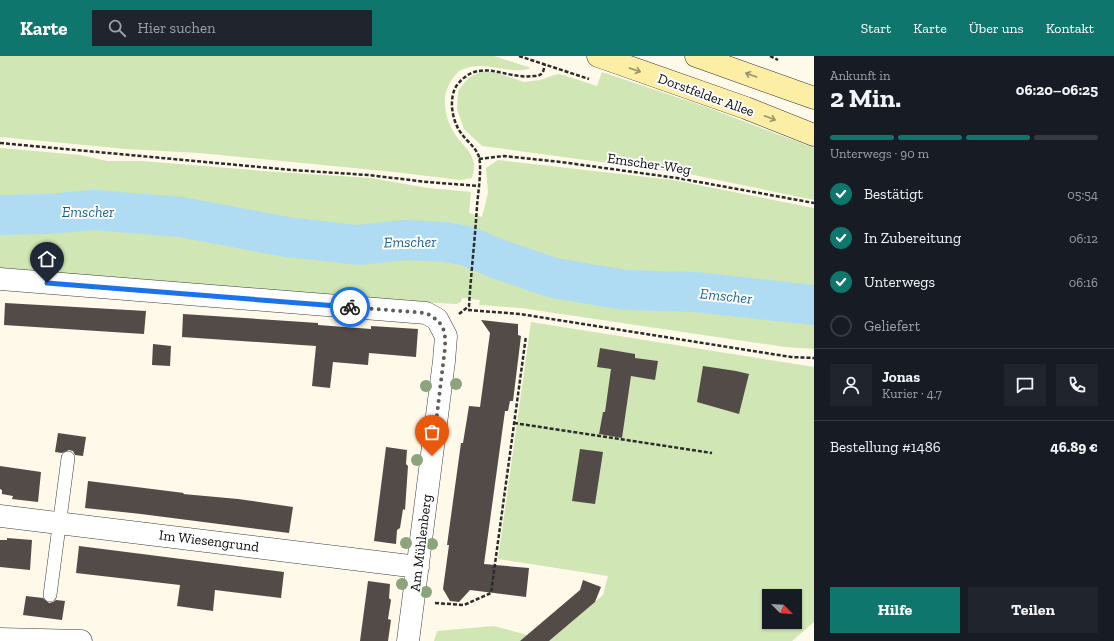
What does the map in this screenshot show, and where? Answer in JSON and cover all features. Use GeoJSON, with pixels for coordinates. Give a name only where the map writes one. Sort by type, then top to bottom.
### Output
{"type":"FeatureCollection","features":[{"type":"Feature","properties":{"kind":"main road","name":"Dorstfelder Allee"},"geometry":{"type":"LineString","coordinates":[[598,56],[814,135]]}},
{"type":"Feature","properties":{"kind":"main road"},"geometry":{"type":"LineString","coordinates":[[696,56],[814,98]]}},
{"type":"Feature","properties":{"kind":"street","name":"Am Mühlenberg"},"geometry":{"type":"LineString","coordinates":[[0,279],[426,313],[437,319],[446,336],[444,361],[408,641]]}},
{"type":"Feature","properties":{"kind":"street","name":"Im Wiesengrund"},"geometry":{"type":"LineString","coordinates":[[0,516],[418,567]]}},
{"type":"Feature","properties":{"kind":"street"},"geometry":{"type":"LineString","coordinates":[[0,638],[81,641]]}},
{"type":"Feature","properties":{"kind":"lane"},"geometry":{"type":"LineString","coordinates":[[50,595],[68,458]]}},
{"type":"Feature","properties":{"kind":"path"},"geometry":{"type":"LineString","coordinates":[[519,56],[589,79]]}},
{"type":"Feature","properties":{"kind":"path"},"geometry":{"type":"LineString","coordinates":[[469,306],[479,186],[479,159],[476,148],[460,132],[454,120],[452,101],[455,88],[460,80],[469,72],[480,67],[498,68],[518,76],[540,76],[543,72],[545,64]]}},
{"type":"Feature","properties":{"kind":"path"},"geometry":{"type":"LineString","coordinates":[[0,142],[479,186]]}},
{"type":"Feature","properties":{"kind":"path","name":"Emscher-Weg"},"geometry":{"type":"LineString","coordinates":[[479,159],[504,156],[560,162],[677,178],[814,204]]}},
{"type":"Feature","properties":{"kind":"path"},"geometry":{"type":"LineString","coordinates":[[468,310],[520,314],[791,357],[814,358]]}},
{"type":"Feature","properties":{"kind":"path"},"geometry":{"type":"LineString","coordinates":[[433,602],[464,605],[491,593],[526,336]]}},
{"type":"Feature","properties":{"kind":"path"},"geometry":{"type":"LineString","coordinates":[[514,423],[712,453]]}},
{"type":"Feature","properties":{"kind":"green space"},"geometry":{"type":"Polygon","coordinates":[[[0,56],[494,56],[531,68],[514,70],[475,66],[466,68],[457,73],[451,81],[446,91],[445,98],[448,122],[457,137],[471,154],[474,165],[472,178],[460,180],[199,153],[126,149],[0,137],[0,56]]]}},
{"type":"Feature","properties":{"kind":"green space"},"geometry":{"type":"Polygon","coordinates":[[[482,71],[497,73],[524,82],[540,80],[560,74],[597,86],[602,72],[706,107],[814,148],[814,200],[689,174],[482,146],[464,129],[457,109],[458,91],[468,78],[482,71]]]}},
{"type":"Feature","properties":{"kind":"green space"},"geometry":{"type":"Polygon","coordinates":[[[0,148],[80,155],[107,161],[142,161],[371,178],[428,188],[471,192],[469,213],[482,217],[488,193],[486,168],[498,160],[673,180],[814,208],[814,349],[785,347],[521,308],[479,305],[480,300],[462,298],[461,302],[457,304],[377,300],[0,270],[0,148]]]}},
{"type":"Feature","properties":{"kind":"green space"},"geometry":{"type":"Polygon","coordinates":[[[531,322],[814,367],[814,622],[792,641],[549,641],[603,595],[608,576],[498,559],[531,322]]]}},
{"type":"Feature","properties":{"kind":"green space"},"geometry":{"type":"Polygon","coordinates":[[[494,626],[527,635],[532,641],[434,641],[437,631],[494,626]]]}},
{"type":"Feature","properties":{"kind":"building"},"geometry":{"type":"Polygon","coordinates":[[[5,303],[146,311],[144,334],[4,325],[5,303]]]}},
{"type":"Feature","properties":{"kind":"building"},"geometry":{"type":"Polygon","coordinates":[[[183,314],[318,323],[318,325],[371,329],[371,326],[418,329],[416,357],[369,353],[368,365],[333,362],[330,388],[312,386],[316,346],[182,337],[183,314]]]}},
{"type":"Feature","properties":{"kind":"building"},"geometry":{"type":"Polygon","coordinates":[[[481,320],[518,324],[518,335],[521,336],[513,401],[510,401],[508,411],[505,411],[484,564],[529,568],[526,597],[470,590],[459,602],[450,601],[443,589],[449,545],[447,545],[461,443],[463,443],[469,406],[480,407],[490,333],[481,320]]]}},
{"type":"Feature","properties":{"kind":"building"},"geometry":{"type":"Polygon","coordinates":[[[153,344],[171,346],[170,366],[152,365],[153,344]]]}},
{"type":"Feature","properties":{"kind":"building"},"geometry":{"type":"Polygon","coordinates":[[[600,348],[635,354],[635,358],[658,361],[655,380],[631,376],[622,438],[599,434],[603,412],[605,412],[611,369],[597,367],[600,348]]]}},
{"type":"Feature","properties":{"kind":"building"},"geometry":{"type":"Polygon","coordinates":[[[703,366],[749,374],[739,414],[697,402],[703,366]]]}},
{"type":"Feature","properties":{"kind":"building"},"geometry":{"type":"Polygon","coordinates":[[[58,433],[86,437],[83,456],[75,455],[73,451],[69,450],[62,453],[55,452],[58,433]]]}},
{"type":"Feature","properties":{"kind":"building"},"geometry":{"type":"Polygon","coordinates":[[[386,447],[407,450],[406,464],[408,466],[405,510],[403,509],[400,528],[397,530],[396,544],[374,541],[386,447]]]}},
{"type":"Feature","properties":{"kind":"building"},"geometry":{"type":"Polygon","coordinates":[[[580,449],[603,452],[595,504],[572,501],[580,449]]]}},
{"type":"Feature","properties":{"kind":"building"},"geometry":{"type":"Polygon","coordinates":[[[0,466],[41,472],[38,502],[12,499],[13,496],[2,494],[2,490],[0,489],[0,466]]]}},
{"type":"Feature","properties":{"kind":"building"},"geometry":{"type":"Polygon","coordinates":[[[88,481],[293,507],[289,533],[85,508],[88,481]]]}},
{"type":"Feature","properties":{"kind":"building"},"geometry":{"type":"Polygon","coordinates":[[[7,538],[32,540],[30,570],[0,567],[0,540],[7,540],[7,538]]]}},
{"type":"Feature","properties":{"kind":"building"},"geometry":{"type":"Polygon","coordinates":[[[79,546],[284,572],[281,598],[215,590],[213,611],[177,606],[180,585],[76,573],[79,546]]]}},
{"type":"Feature","properties":{"kind":"building"},"geometry":{"type":"Polygon","coordinates":[[[583,580],[601,587],[595,602],[549,641],[520,641],[580,590],[583,580]]]}},
{"type":"Feature","properties":{"kind":"building"},"geometry":{"type":"Polygon","coordinates":[[[368,581],[390,584],[389,598],[391,600],[388,619],[391,620],[388,641],[360,641],[368,581]]]}},
{"type":"Feature","properties":{"kind":"building"},"geometry":{"type":"Polygon","coordinates":[[[26,596],[43,598],[49,603],[56,600],[65,601],[62,620],[23,615],[26,596]]]}},
{"type":"Feature","properties":{"kind":"waterway","name":"Emscher"},"geometry":{"type":"LineString","coordinates":[[0,215],[46,214],[94,210],[181,217],[287,237],[358,245],[406,240],[445,242],[467,246],[498,259],[554,278],[625,290],[695,292],[814,305]]}},
{"type":"Feature","properties":{"kind":"way so far"},"geometry":{"type":"LineString","coordinates":[[350,307],[426,313],[437,319],[442,326],[446,336],[432,456]]}},
{"type":"Feature","properties":{"kind":"route"},"geometry":{"type":"LineString","coordinates":[[47,283],[350,307]]}}]}
